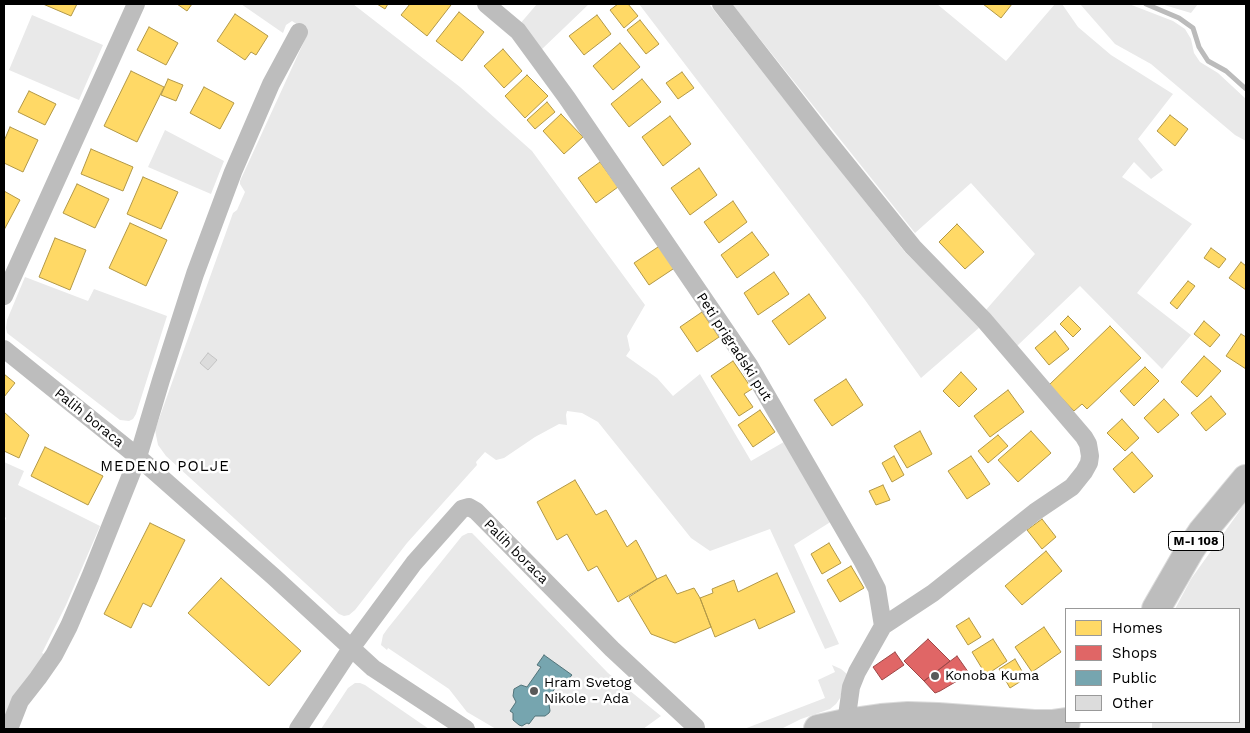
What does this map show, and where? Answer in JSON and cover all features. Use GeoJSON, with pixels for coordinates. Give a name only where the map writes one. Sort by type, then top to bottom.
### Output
{"type":"FeatureCollection","features":[{"type":"Feature","properties":{"kind":"main road","name":"M-I 108"},"geometry":{"type":"LineString","coordinates":[[1157,608],[1194,544],[1246,479]]}},
{"type":"Feature","properties":{"kind":"main road"},"geometry":{"type":"LineString","coordinates":[[818,729],[846,723],[908,716],[1034,724],[1065,722]]}},
{"type":"Feature","properties":{"kind":"street"},"geometry":{"type":"LineString","coordinates":[[4,296],[136,4]]}},
{"type":"Feature","properties":{"kind":"street","name":"Peti prigradski put"},"geometry":{"type":"LineString","coordinates":[[486,4],[518,31],[749,365],[877,589],[883,626]]}},
{"type":"Feature","properties":{"kind":"street"},"geometry":{"type":"LineString","coordinates":[[721,4],[913,247],[984,320],[1088,444],[1089,463],[1072,487],[1035,512],[933,593],[883,626],[856,672],[851,687],[846,723]]}},
{"type":"Feature","properties":{"kind":"street"},"geometry":{"type":"LineString","coordinates":[[9,729],[20,701],[54,655],[69,626],[138,457],[195,274],[232,172],[271,84],[299,32]]}},
{"type":"Feature","properties":{"kind":"street","name":"Palih boraca"},"geometry":{"type":"LineString","coordinates":[[4,350],[138,457],[374,668],[466,729]]}},
{"type":"Feature","properties":{"kind":"street","name":"Palih boraca"},"geometry":{"type":"LineString","coordinates":[[298,729],[352,648],[414,563],[462,509],[469,506],[612,649],[696,727]]}},
{"type":"Feature","properties":{"kind":"shaded area"},"geometry":{"type":"Polygon","coordinates":[[[241,4],[353,4],[460,87],[532,151],[645,305],[627,336],[630,350],[626,356],[657,378],[673,396],[700,374],[751,461],[789,439],[832,521],[794,545],[839,644],[825,649],[770,529],[710,551],[691,538],[598,422],[582,413],[567,411],[567,425],[559,424],[535,437],[504,458],[496,460],[485,452],[476,462],[477,465],[407,543],[355,610],[349,615],[344,616],[339,614],[166,456],[158,445],[155,430],[233,213],[237,210],[245,192],[240,181],[307,35],[304,29],[292,21],[286,25],[283,33],[241,4]]]}},
{"type":"Feature","properties":{"kind":"shaded area"},"geometry":{"type":"Polygon","coordinates":[[[537,4],[589,4],[541,50],[519,25],[537,4]]]}},
{"type":"Feature","properties":{"kind":"shaded area"},"geometry":{"type":"Polygon","coordinates":[[[639,4],[709,4],[905,252],[980,327],[921,378],[865,300],[639,4]]]}},
{"type":"Feature","properties":{"kind":"shaded area"},"geometry":{"type":"Polygon","coordinates":[[[732,4],[937,4],[1006,61],[1055,4],[1062,4],[1078,27],[1111,55],[1173,94],[1138,139],[1163,170],[1151,179],[1134,162],[1122,177],[1192,224],[1137,293],[1191,335],[1162,369],[1080,286],[1017,346],[985,311],[1035,254],[971,183],[915,233],[732,4]]]}},
{"type":"Feature","properties":{"kind":"shaded area"},"geometry":{"type":"Polygon","coordinates":[[[1080,4],[1129,4],[1173,21],[1185,29],[1191,39],[1194,53],[1200,62],[1218,73],[1246,99],[1246,141],[1235,135],[1151,64],[1115,44],[1080,4]]]}},
{"type":"Feature","properties":{"kind":"shaded area"},"geometry":{"type":"Polygon","coordinates":[[[1161,4],[1198,4],[1191,13],[1161,4]]]}},
{"type":"Feature","properties":{"kind":"shaded area"},"geometry":{"type":"Polygon","coordinates":[[[32,15],[103,45],[79,100],[9,70],[32,15]]]}},
{"type":"Feature","properties":{"kind":"shaded area"},"geometry":{"type":"Polygon","coordinates":[[[165,130],[224,161],[211,194],[148,167],[165,130]]]}},
{"type":"Feature","properties":{"kind":"shaded area"},"geometry":{"type":"Polygon","coordinates":[[[25,277],[88,301],[94,289],[167,316],[133,419],[129,421],[120,420],[7,333],[7,320],[25,277]]]}},
{"type":"Feature","properties":{"kind":"shaded area"},"geometry":{"type":"Polygon","coordinates":[[[4,462],[24,471],[18,485],[100,526],[66,605],[42,653],[48,656],[4,729],[4,524],[6,518],[4,516],[4,462]]]}},
{"type":"Feature","properties":{"kind":"shaded area"},"geometry":{"type":"Polygon","coordinates":[[[1246,502],[1246,729],[1152,729],[1152,723],[1240,723],[1240,608],[1176,608],[1191,579],[1246,502]]]}},
{"type":"Feature","properties":{"kind":"shaded area"},"geometry":{"type":"Polygon","coordinates":[[[472,533],[608,673],[661,716],[643,729],[496,729],[467,712],[449,689],[381,645],[383,635],[388,628],[462,536],[472,533]]]}},
{"type":"Feature","properties":{"kind":"shaded area"},"geometry":{"type":"Polygon","coordinates":[[[832,665],[847,674],[840,698],[830,709],[801,719],[781,729],[744,729],[825,698],[818,680],[835,672],[832,665]]]}},
{"type":"Feature","properties":{"kind":"shaded area"},"geometry":{"type":"Polygon","coordinates":[[[355,683],[365,685],[429,729],[321,729],[348,688],[355,683]]]}},
{"type":"Feature","properties":{"kind":"building: Homes"},"geometry":{"type":"Polygon","coordinates":[[[43,4],[77,4],[71,16],[43,4]]]}},
{"type":"Feature","properties":{"kind":"building: Homes"},"geometry":{"type":"Polygon","coordinates":[[[177,4],[192,4],[187,11],[177,4]]]}},
{"type":"Feature","properties":{"kind":"building: Homes"},"geometry":{"type":"Polygon","coordinates":[[[377,4],[388,4],[385,9],[377,4]]]}},
{"type":"Feature","properties":{"kind":"building: Homes"},"geometry":{"type":"Polygon","coordinates":[[[410,4],[451,5],[427,36],[401,15],[410,4]]]}},
{"type":"Feature","properties":{"kind":"building: Homes"},"geometry":{"type":"Polygon","coordinates":[[[618,4],[628,4],[638,16],[624,28],[610,10],[618,4]]]}},
{"type":"Feature","properties":{"kind":"building: Homes"},"geometry":{"type":"Polygon","coordinates":[[[983,4],[1012,4],[1001,18],[983,4]]]}},
{"type":"Feature","properties":{"kind":"building: Homes"},"geometry":{"type":"Polygon","coordinates":[[[459,12],[484,32],[462,61],[436,41],[459,12]]]}},
{"type":"Feature","properties":{"kind":"building: Homes"},"geometry":{"type":"Polygon","coordinates":[[[235,14],[268,36],[256,55],[251,52],[245,60],[217,41],[235,14]]]}},
{"type":"Feature","properties":{"kind":"building: Homes"},"geometry":{"type":"Polygon","coordinates":[[[597,15],[611,34],[584,55],[569,36],[597,15]]]}},
{"type":"Feature","properties":{"kind":"building: Homes"},"geometry":{"type":"Polygon","coordinates":[[[640,20],[659,44],[646,54],[627,30],[640,20]]]}},
{"type":"Feature","properties":{"kind":"building: Homes"},"geometry":{"type":"Polygon","coordinates":[[[149,27],[178,43],[166,65],[137,50],[149,27]]]}},
{"type":"Feature","properties":{"kind":"building: Homes"},"geometry":{"type":"Polygon","coordinates":[[[620,43],[640,67],[613,90],[593,66],[620,43]]]}},
{"type":"Feature","properties":{"kind":"building: Homes"},"geometry":{"type":"Polygon","coordinates":[[[503,49],[522,71],[504,88],[484,66],[503,49]]]}},
{"type":"Feature","properties":{"kind":"building: Homes"},"geometry":{"type":"Polygon","coordinates":[[[131,71],[164,87],[137,142],[104,126],[131,71]]]}},
{"type":"Feature","properties":{"kind":"building: Homes"},"geometry":{"type":"Polygon","coordinates":[[[682,72],[694,88],[678,99],[666,83],[682,72]]]}},
{"type":"Feature","properties":{"kind":"building: Homes"},"geometry":{"type":"Polygon","coordinates":[[[527,75],[548,96],[525,118],[505,96],[527,75]]]}},
{"type":"Feature","properties":{"kind":"building: Homes"},"geometry":{"type":"Polygon","coordinates":[[[168,79],[183,85],[176,101],[161,95],[168,79]]]}},
{"type":"Feature","properties":{"kind":"building: Homes"},"geometry":{"type":"Polygon","coordinates":[[[642,79],[661,102],[629,127],[611,104],[642,79]]]}},
{"type":"Feature","properties":{"kind":"building: Homes"},"geometry":{"type":"Polygon","coordinates":[[[204,87],[234,103],[220,129],[190,113],[204,87]]]}},
{"type":"Feature","properties":{"kind":"building: Homes"},"geometry":{"type":"Polygon","coordinates":[[[29,91],[56,104],[45,125],[18,112],[29,91]]]}},
{"type":"Feature","properties":{"kind":"building: Homes"},"geometry":{"type":"Polygon","coordinates":[[[547,102],[555,112],[535,129],[527,120],[547,102]]]}},
{"type":"Feature","properties":{"kind":"building: Homes"},"geometry":{"type":"Polygon","coordinates":[[[561,114],[583,137],[564,154],[543,131],[561,114]]]}},
{"type":"Feature","properties":{"kind":"building: Homes"},"geometry":{"type":"Polygon","coordinates":[[[1170,115],[1188,129],[1175,146],[1157,131],[1170,115]]]}},
{"type":"Feature","properties":{"kind":"building: Homes"},"geometry":{"type":"Polygon","coordinates":[[[670,116],[691,144],[663,166],[642,137],[670,116]]]}},
{"type":"Feature","properties":{"kind":"building: Homes"},"geometry":{"type":"Polygon","coordinates":[[[10,127],[38,140],[23,172],[4,163],[4,141],[10,127]]]}},
{"type":"Feature","properties":{"kind":"building: Homes"},"geometry":{"type":"Polygon","coordinates":[[[91,149],[133,167],[123,191],[81,174],[91,149]]]}},
{"type":"Feature","properties":{"kind":"building: Homes"},"geometry":{"type":"Polygon","coordinates":[[[600,162],[618,187],[596,203],[578,178],[600,162]]]}},
{"type":"Feature","properties":{"kind":"building: Homes"},"geometry":{"type":"Polygon","coordinates":[[[699,168],[717,195],[690,215],[671,188],[699,168]]]}},
{"type":"Feature","properties":{"kind":"building: Homes"},"geometry":{"type":"Polygon","coordinates":[[[143,177],[178,192],[161,229],[127,214],[143,177]]]}},
{"type":"Feature","properties":{"kind":"building: Homes"},"geometry":{"type":"Polygon","coordinates":[[[77,184],[109,199],[95,228],[63,213],[77,184]]]}},
{"type":"Feature","properties":{"kind":"building: Homes"},"geometry":{"type":"Polygon","coordinates":[[[4,191],[20,200],[4,230],[4,191]]]}},
{"type":"Feature","properties":{"kind":"building: Homes"},"geometry":{"type":"Polygon","coordinates":[[[733,201],[747,222],[719,243],[704,222],[733,201]]]}},
{"type":"Feature","properties":{"kind":"building: Homes"},"geometry":{"type":"Polygon","coordinates":[[[130,223],[167,240],[146,286],[109,268],[130,223]]]}},
{"type":"Feature","properties":{"kind":"building: Homes"},"geometry":{"type":"Polygon","coordinates":[[[957,224],[984,252],[965,269],[939,242],[957,224]]]}},
{"type":"Feature","properties":{"kind":"building: Homes"},"geometry":{"type":"Polygon","coordinates":[[[752,232],[769,255],[737,278],[721,255],[752,232]]]}},
{"type":"Feature","properties":{"kind":"building: Homes"},"geometry":{"type":"Polygon","coordinates":[[[55,238],[86,250],[70,290],[39,277],[55,238]]]}},
{"type":"Feature","properties":{"kind":"building: Homes"},"geometry":{"type":"Polygon","coordinates":[[[661,245],[676,267],[649,285],[634,263],[661,245]]]}},
{"type":"Feature","properties":{"kind":"building: Homes"},"geometry":{"type":"Polygon","coordinates":[[[1211,248],[1226,259],[1219,268],[1204,258],[1211,248]]]}},
{"type":"Feature","properties":{"kind":"building: Homes"},"geometry":{"type":"Polygon","coordinates":[[[1241,262],[1246,266],[1246,290],[1229,278],[1241,262]]]}},
{"type":"Feature","properties":{"kind":"building: Homes"},"geometry":{"type":"Polygon","coordinates":[[[774,272],[789,294],[758,315],[744,293],[774,272]]]}},
{"type":"Feature","properties":{"kind":"building: Homes"},"geometry":{"type":"Polygon","coordinates":[[[1188,281],[1195,286],[1177,309],[1170,303],[1188,281]]]}},
{"type":"Feature","properties":{"kind":"building: Homes"},"geometry":{"type":"Polygon","coordinates":[[[809,294],[826,318],[789,345],[772,321],[809,294]]]}},
{"type":"Feature","properties":{"kind":"building: Homes"},"geometry":{"type":"Polygon","coordinates":[[[702,312],[719,337],[697,352],[680,327],[702,312]]]}},
{"type":"Feature","properties":{"kind":"building: Homes"},"geometry":{"type":"Polygon","coordinates":[[[1068,316],[1081,329],[1073,337],[1060,324],[1068,316]]]}},
{"type":"Feature","properties":{"kind":"building: Homes"},"geometry":{"type":"Polygon","coordinates":[[[1204,321],[1220,335],[1210,347],[1194,334],[1204,321]]]}},
{"type":"Feature","properties":{"kind":"building: Homes"},"geometry":{"type":"Polygon","coordinates":[[[1110,326],[1141,358],[1087,409],[1082,404],[1074,411],[1049,385],[1110,326]]]}},
{"type":"Feature","properties":{"kind":"building: Homes"},"geometry":{"type":"Polygon","coordinates":[[[1055,331],[1069,349],[1049,365],[1035,348],[1055,331]]]}},
{"type":"Feature","properties":{"kind":"building: Homes"},"geometry":{"type":"Polygon","coordinates":[[[1241,334],[1246,337],[1246,369],[1226,356],[1241,334]]]}},
{"type":"Feature","properties":{"kind":"building: Homes"},"geometry":{"type":"Polygon","coordinates":[[[1204,356],[1221,371],[1197,397],[1181,382],[1204,356]]]}},
{"type":"Feature","properties":{"kind":"building: Homes"},"geometry":{"type":"Polygon","coordinates":[[[733,361],[752,389],[744,394],[753,407],[739,416],[711,376],[733,361]]]}},
{"type":"Feature","properties":{"kind":"building: Homes"},"geometry":{"type":"Polygon","coordinates":[[[1145,367],[1159,381],[1134,406],[1120,391],[1145,367]]]}},
{"type":"Feature","properties":{"kind":"building: Homes"},"geometry":{"type":"Polygon","coordinates":[[[961,372],[977,389],[959,407],[943,391],[961,372]]]}},
{"type":"Feature","properties":{"kind":"building: Homes"},"geometry":{"type":"Polygon","coordinates":[[[4,374],[15,383],[4,397],[4,374]]]}},
{"type":"Feature","properties":{"kind":"building: Homes"},"geometry":{"type":"Polygon","coordinates":[[[846,379],[863,405],[832,426],[814,400],[846,379]]]}},
{"type":"Feature","properties":{"kind":"building: Homes"},"geometry":{"type":"Polygon","coordinates":[[[1008,390],[1024,412],[990,437],[974,416],[1008,390]]]}},
{"type":"Feature","properties":{"kind":"building: Homes"},"geometry":{"type":"Polygon","coordinates":[[[1211,396],[1226,414],[1206,431],[1191,413],[1211,396]]]}},
{"type":"Feature","properties":{"kind":"building: Homes"},"geometry":{"type":"Polygon","coordinates":[[[1164,399],[1179,415],[1158,433],[1144,418],[1164,399]]]}},
{"type":"Feature","properties":{"kind":"building: Homes"},"geometry":{"type":"Polygon","coordinates":[[[760,410],[775,432],[753,447],[738,425],[760,410]]]}},
{"type":"Feature","properties":{"kind":"building: Homes"},"geometry":{"type":"Polygon","coordinates":[[[4,412],[29,435],[19,458],[4,451],[4,412]]]}},
{"type":"Feature","properties":{"kind":"building: Homes"},"geometry":{"type":"Polygon","coordinates":[[[1122,419],[1139,438],[1125,451],[1107,433],[1122,419]]]}},
{"type":"Feature","properties":{"kind":"building: Homes"},"geometry":{"type":"Polygon","coordinates":[[[920,431],[932,454],[907,468],[894,446],[920,431]]]}},
{"type":"Feature","properties":{"kind":"building: Homes"},"geometry":{"type":"Polygon","coordinates":[[[1031,431],[1051,453],[1018,482],[998,460],[1031,431]]]}},
{"type":"Feature","properties":{"kind":"building: Homes"},"geometry":{"type":"Polygon","coordinates":[[[998,435],[1008,446],[988,463],[978,451],[998,435]]]}},
{"type":"Feature","properties":{"kind":"building: Homes"},"geometry":{"type":"Polygon","coordinates":[[[45,447],[103,476],[88,505],[31,476],[45,447]]]}},
{"type":"Feature","properties":{"kind":"building: Homes"},"geometry":{"type":"Polygon","coordinates":[[[1132,452],[1153,476],[1134,493],[1113,469],[1132,452]]]}},
{"type":"Feature","properties":{"kind":"building: Homes"},"geometry":{"type":"Polygon","coordinates":[[[894,456],[904,475],[892,482],[882,463],[894,456]]]}},
{"type":"Feature","properties":{"kind":"building: Homes"},"geometry":{"type":"Polygon","coordinates":[[[971,456],[990,484],[967,499],[948,471],[971,456]]]}},
{"type":"Feature","properties":{"kind":"building: Homes"},"geometry":{"type":"Polygon","coordinates":[[[575,480],[596,515],[606,510],[627,547],[636,540],[657,579],[618,602],[597,566],[588,571],[567,534],[557,540],[537,502],[575,480]]]}},
{"type":"Feature","properties":{"kind":"building: Homes"},"geometry":{"type":"Polygon","coordinates":[[[883,485],[890,500],[876,505],[869,491],[883,485]]]}},
{"type":"Feature","properties":{"kind":"building: Homes"},"geometry":{"type":"Polygon","coordinates":[[[1042,519],[1056,537],[1042,549],[1027,530],[1042,519]]]}},
{"type":"Feature","properties":{"kind":"building: Homes"},"geometry":{"type":"Polygon","coordinates":[[[150,523],[185,540],[151,607],[143,603],[131,628],[104,614],[150,523]]]}},
{"type":"Feature","properties":{"kind":"building: Homes"},"geometry":{"type":"Polygon","coordinates":[[[829,543],[841,563],[822,574],[811,554],[829,543]]]}},
{"type":"Feature","properties":{"kind":"building: Homes"},"geometry":{"type":"Polygon","coordinates":[[[1046,551],[1062,571],[1022,605],[1005,586],[1046,551]]]}},
{"type":"Feature","properties":{"kind":"building: Homes"},"geometry":{"type":"Polygon","coordinates":[[[851,566],[864,588],[840,602],[827,580],[851,566]]]}},
{"type":"Feature","properties":{"kind":"building: Homes"},"geometry":{"type":"Polygon","coordinates":[[[777,573],[795,612],[759,629],[755,619],[715,637],[700,598],[713,593],[712,589],[734,580],[738,592],[777,573]]]}},
{"type":"Feature","properties":{"kind":"building: Homes"},"geometry":{"type":"Polygon","coordinates":[[[666,575],[677,594],[694,588],[700,598],[711,627],[675,643],[651,634],[629,597],[666,575]]]}},
{"type":"Feature","properties":{"kind":"building: Homes"},"geometry":{"type":"Polygon","coordinates":[[[221,578],[301,651],[269,686],[188,613],[221,578]]]}},
{"type":"Feature","properties":{"kind":"building: Homes"},"geometry":{"type":"Polygon","coordinates":[[[969,618],[981,637],[968,645],[956,626],[969,618]]]}},
{"type":"Feature","properties":{"kind":"building: Homes"},"geometry":{"type":"Polygon","coordinates":[[[1044,627],[1061,652],[1032,672],[1015,647],[1044,627]]]}},
{"type":"Feature","properties":{"kind":"building: Homes"},"geometry":{"type":"Polygon","coordinates":[[[993,639],[1007,661],[986,675],[972,652],[993,639]]]}},
{"type":"Feature","properties":{"kind":"building: Homes"},"geometry":{"type":"Polygon","coordinates":[[[1015,659],[1026,678],[1010,688],[999,669],[1015,659]]]}},
{"type":"Feature","properties":{"kind":"building: Shops"},"geometry":{"type":"Polygon","coordinates":[[[928,639],[950,661],[924,681],[904,661],[928,639]]]}},
{"type":"Feature","properties":{"kind":"building: Shops"},"geometry":{"type":"Polygon","coordinates":[[[895,652],[904,665],[882,680],[873,667],[895,652]]]}},
{"type":"Feature","properties":{"kind":"building: Shops"},"geometry":{"type":"Polygon","coordinates":[[[957,656],[971,676],[935,693],[924,681],[957,656]]]}},
{"type":"Feature","properties":{"kind":"building: Public","name":"Hram Svetog Nikole - Ada"},"geometry":{"type":"Polygon","coordinates":[[[544,655],[572,675],[564,684],[560,681],[547,700],[549,713],[545,716],[535,716],[529,724],[519,725],[513,720],[513,713],[510,711],[516,702],[513,696],[514,689],[521,685],[527,687],[541,667],[537,665],[544,655]]]}},
{"type":"Feature","properties":{"kind":"building: Other"},"geometry":{"type":"Polygon","coordinates":[[[208,353],[217,360],[208,370],[200,363],[208,353]]]}},
{"type":"Feature","properties":{"kind":"waterway"},"geometry":{"type":"LineString","coordinates":[[1146,4],[1179,18],[1193,28],[1199,47],[1208,61],[1226,71],[1246,89]]}},
{"type":"Feature","properties":{"kind":"place","name":"Konoba Kuma"},"geometry":{"type":"Point","coordinates":[935,676]}},
{"type":"Feature","properties":{"kind":"place","name":"Hram Svetog Nikole - Ada"},"geometry":{"type":"Point","coordinates":[534,691]}},
{"type":"Feature","properties":{"kind":"district","name":"MEDENO POLJE"},"geometry":{"type":"Point","coordinates":[165,467]}}]}
